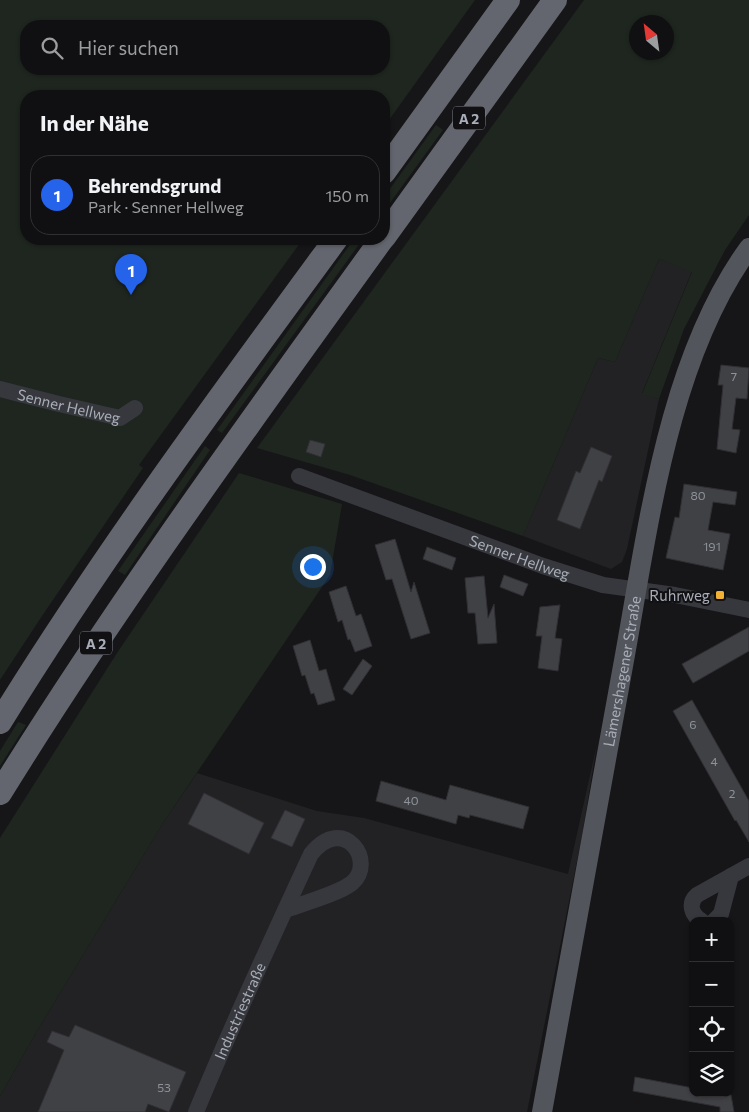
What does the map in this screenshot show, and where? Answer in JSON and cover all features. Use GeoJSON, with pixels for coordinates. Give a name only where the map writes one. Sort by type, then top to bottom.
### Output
{"type":"FeatureCollection","features":[{"type":"Feature","properties":{"kind":"highway","name":"A 2"},"geometry":{"type":"LineString","coordinates":[[390,164],[508,0]]}},
{"type":"Feature","properties":{"kind":"highway","name":"A 2"},"geometry":{"type":"LineString","coordinates":[[390,228],[555,0]]}},
{"type":"Feature","properties":{"kind":"highway","name":"A 2"},"geometry":{"type":"LineString","coordinates":[[0,722],[130,526],[197,430],[332,245]]}},
{"type":"Feature","properties":{"kind":"highway","name":"A 2"},"geometry":{"type":"LineString","coordinates":[[0,793],[173,530],[378,245]]}},
{"type":"Feature","properties":{"kind":"main road","name":"Lämershagener Straße"},"geometry":{"type":"LineString","coordinates":[[542,1112],[637,591],[664,454],[683,383],[709,318],[734,270],[749,248]]}},
{"type":"Feature","properties":{"kind":"street","name":"Senner Hellweg"},"geometry":{"type":"LineString","coordinates":[[0,388],[120,418],[135,408]]}},
{"type":"Feature","properties":{"kind":"street","name":"Senner Hellweg"},"geometry":{"type":"LineString","coordinates":[[299,476],[543,566],[603,585],[675,595],[749,610]]}},
{"type":"Feature","properties":{"kind":"street","name":"Industriestraße"},"geometry":{"type":"LineString","coordinates":[[196,1112],[241,1005],[285,910],[311,854],[329,839],[337,837],[353,844],[358,851],[361,868],[359,875],[353,882],[337,891],[285,910]]}},
{"type":"Feature","properties":{"kind":"street"},"geometry":{"type":"LineString","coordinates":[[698,917],[691,908],[693,899],[749,866]]}},
{"type":"Feature","properties":{"kind":"street"},"geometry":{"type":"LineString","coordinates":[[718,917],[721,914],[731,876]]}},
{"type":"Feature","properties":{"kind":"shaded area"},"geometry":{"type":"Polygon","coordinates":[[[0,0],[475,0],[390,119],[390,90],[20,90],[20,245],[299,245],[139,465],[143,468],[0,680],[0,0]]]}},
{"type":"Feature","properties":{"kind":"shaded area"},"geometry":{"type":"Polygon","coordinates":[[[584,0],[749,0],[749,215],[725,250],[684,329],[659,399],[642,394],[692,272],[659,259],[615,362],[598,358],[523,536],[350,475],[257,448],[584,0]]]}},
{"type":"Feature","properties":{"kind":"shaded area"},"geometry":{"type":"Polygon","coordinates":[[[436,125],[443,130],[390,203],[390,189],[436,125]]]}},
{"type":"Feature","properties":{"kind":"shaded area"},"geometry":{"type":"Polygon","coordinates":[[[350,245],[359,245],[222,433],[217,430],[350,245]]]}},
{"type":"Feature","properties":{"kind":"shaded area"},"geometry":{"type":"Polygon","coordinates":[[[659,259],[692,271],[642,393],[659,399],[627,549],[622,562],[611,569],[523,536],[598,358],[615,362],[659,259]]]}},
{"type":"Feature","properties":{"kind":"shaded area"},"geometry":{"type":"Polygon","coordinates":[[[205,446],[210,450],[125,575],[118,571],[205,446]]]}},
{"type":"Feature","properties":{"kind":"shaded area"},"geometry":{"type":"Polygon","coordinates":[[[239,473],[342,504],[330,575],[163,823],[37,1031],[0,1096],[0,838],[117,653],[239,473]]]}},
{"type":"Feature","properties":{"kind":"shaded area"},"geometry":{"type":"Polygon","coordinates":[[[18,722],[26,725],[0,766],[0,751],[18,722]]]}},
{"type":"Feature","properties":{"kind":"shaded area"},"geometry":{"type":"Polygon","coordinates":[[[597,744],[582,836],[527,1112],[0,1112],[0,1096],[37,1031],[163,823],[197,773],[317,811],[364,818],[568,874],[597,744]]]}},
{"type":"Feature","properties":{"kind":"building"},"geometry":{"type":"Polygon","coordinates":[[[721,365],[749,368],[747,399],[736,398],[732,429],[740,430],[736,453],[717,449],[723,385],[718,385],[721,365]]]}},
{"type":"Feature","properties":{"kind":"building"},"geometry":{"type":"Polygon","coordinates":[[[310,440],[325,444],[321,457],[306,452],[310,440]]]}},
{"type":"Feature","properties":{"kind":"building"},"geometry":{"type":"Polygon","coordinates":[[[591,447],[612,456],[602,482],[599,480],[580,529],[557,520],[576,471],[580,473],[591,447]]]}},
{"type":"Feature","properties":{"kind":"building"},"geometry":{"type":"Polygon","coordinates":[[[684,484],[737,492],[735,505],[713,502],[708,530],[730,534],[723,570],[666,558],[675,517],[679,518],[684,484]]]}},
{"type":"Feature","properties":{"kind":"building"},"geometry":{"type":"Polygon","coordinates":[[[395,539],[411,592],[414,582],[430,633],[411,639],[392,579],[386,580],[375,545],[395,539]]]}},
{"type":"Feature","properties":{"kind":"building"},"geometry":{"type":"Polygon","coordinates":[[[427,547],[456,558],[452,570],[423,559],[427,547]]]}},
{"type":"Feature","properties":{"kind":"building"},"geometry":{"type":"Polygon","coordinates":[[[504,575],[528,584],[523,596],[500,587],[504,575]]]}},
{"type":"Feature","properties":{"kind":"building"},"geometry":{"type":"Polygon","coordinates":[[[484,576],[488,618],[494,604],[497,643],[478,644],[475,613],[468,613],[465,578],[484,576]]]}},
{"type":"Feature","properties":{"kind":"building"},"geometry":{"type":"Polygon","coordinates":[[[346,586],[356,616],[361,614],[372,646],[355,652],[350,639],[348,640],[342,620],[338,622],[329,592],[346,586]]]}},
{"type":"Feature","properties":{"kind":"building"},"geometry":{"type":"Polygon","coordinates":[[[560,605],[555,638],[562,639],[558,671],[538,668],[542,636],[536,636],[540,607],[560,605]]]}},
{"type":"Feature","properties":{"kind":"building"},"geometry":{"type":"Polygon","coordinates":[[[749,627],[749,651],[693,683],[682,664],[749,627]]]}},
{"type":"Feature","properties":{"kind":"building"},"geometry":{"type":"Polygon","coordinates":[[[310,640],[319,671],[326,669],[335,700],[318,705],[314,693],[311,694],[305,675],[302,676],[293,646],[310,640]]]}},
{"type":"Feature","properties":{"kind":"building"},"geometry":{"type":"Polygon","coordinates":[[[363,659],[372,666],[352,695],[343,689],[363,659]]]}},
{"type":"Feature","properties":{"kind":"building"},"geometry":{"type":"Polygon","coordinates":[[[692,700],[749,801],[749,842],[735,821],[673,711],[692,700]]]}},
{"type":"Feature","properties":{"kind":"building"},"geometry":{"type":"Polygon","coordinates":[[[381,781],[446,800],[450,785],[529,807],[523,829],[470,815],[469,818],[458,815],[456,824],[376,801],[381,781]]]}},
{"type":"Feature","properties":{"kind":"building"},"geometry":{"type":"Polygon","coordinates":[[[204,793],[264,823],[249,854],[188,824],[204,793]]]}},
{"type":"Feature","properties":{"kind":"building"},"geometry":{"type":"Polygon","coordinates":[[[285,810],[305,819],[292,847],[271,838],[285,810]]]}},
{"type":"Feature","properties":{"kind":"building"},"geometry":{"type":"Polygon","coordinates":[[[75,1025],[186,1072],[169,1112],[148,1104],[145,1112],[38,1112],[64,1050],[47,1042],[52,1031],[69,1037],[75,1025]]]}},
{"type":"Feature","properties":{"kind":"building"},"geometry":{"type":"Polygon","coordinates":[[[635,1077],[689,1087],[689,1097],[731,1097],[734,1112],[720,1112],[720,1107],[633,1091],[635,1077]]]}},
{"type":"Feature","properties":{"kind":"place","name":"Behrendsgrund"},"geometry":{"type":"Point","coordinates":[131,295]}},
{"type":"Feature","properties":{"kind":"place","name":"Ruhrweg"},"geometry":{"type":"Point","coordinates":[720,595]}}]}
